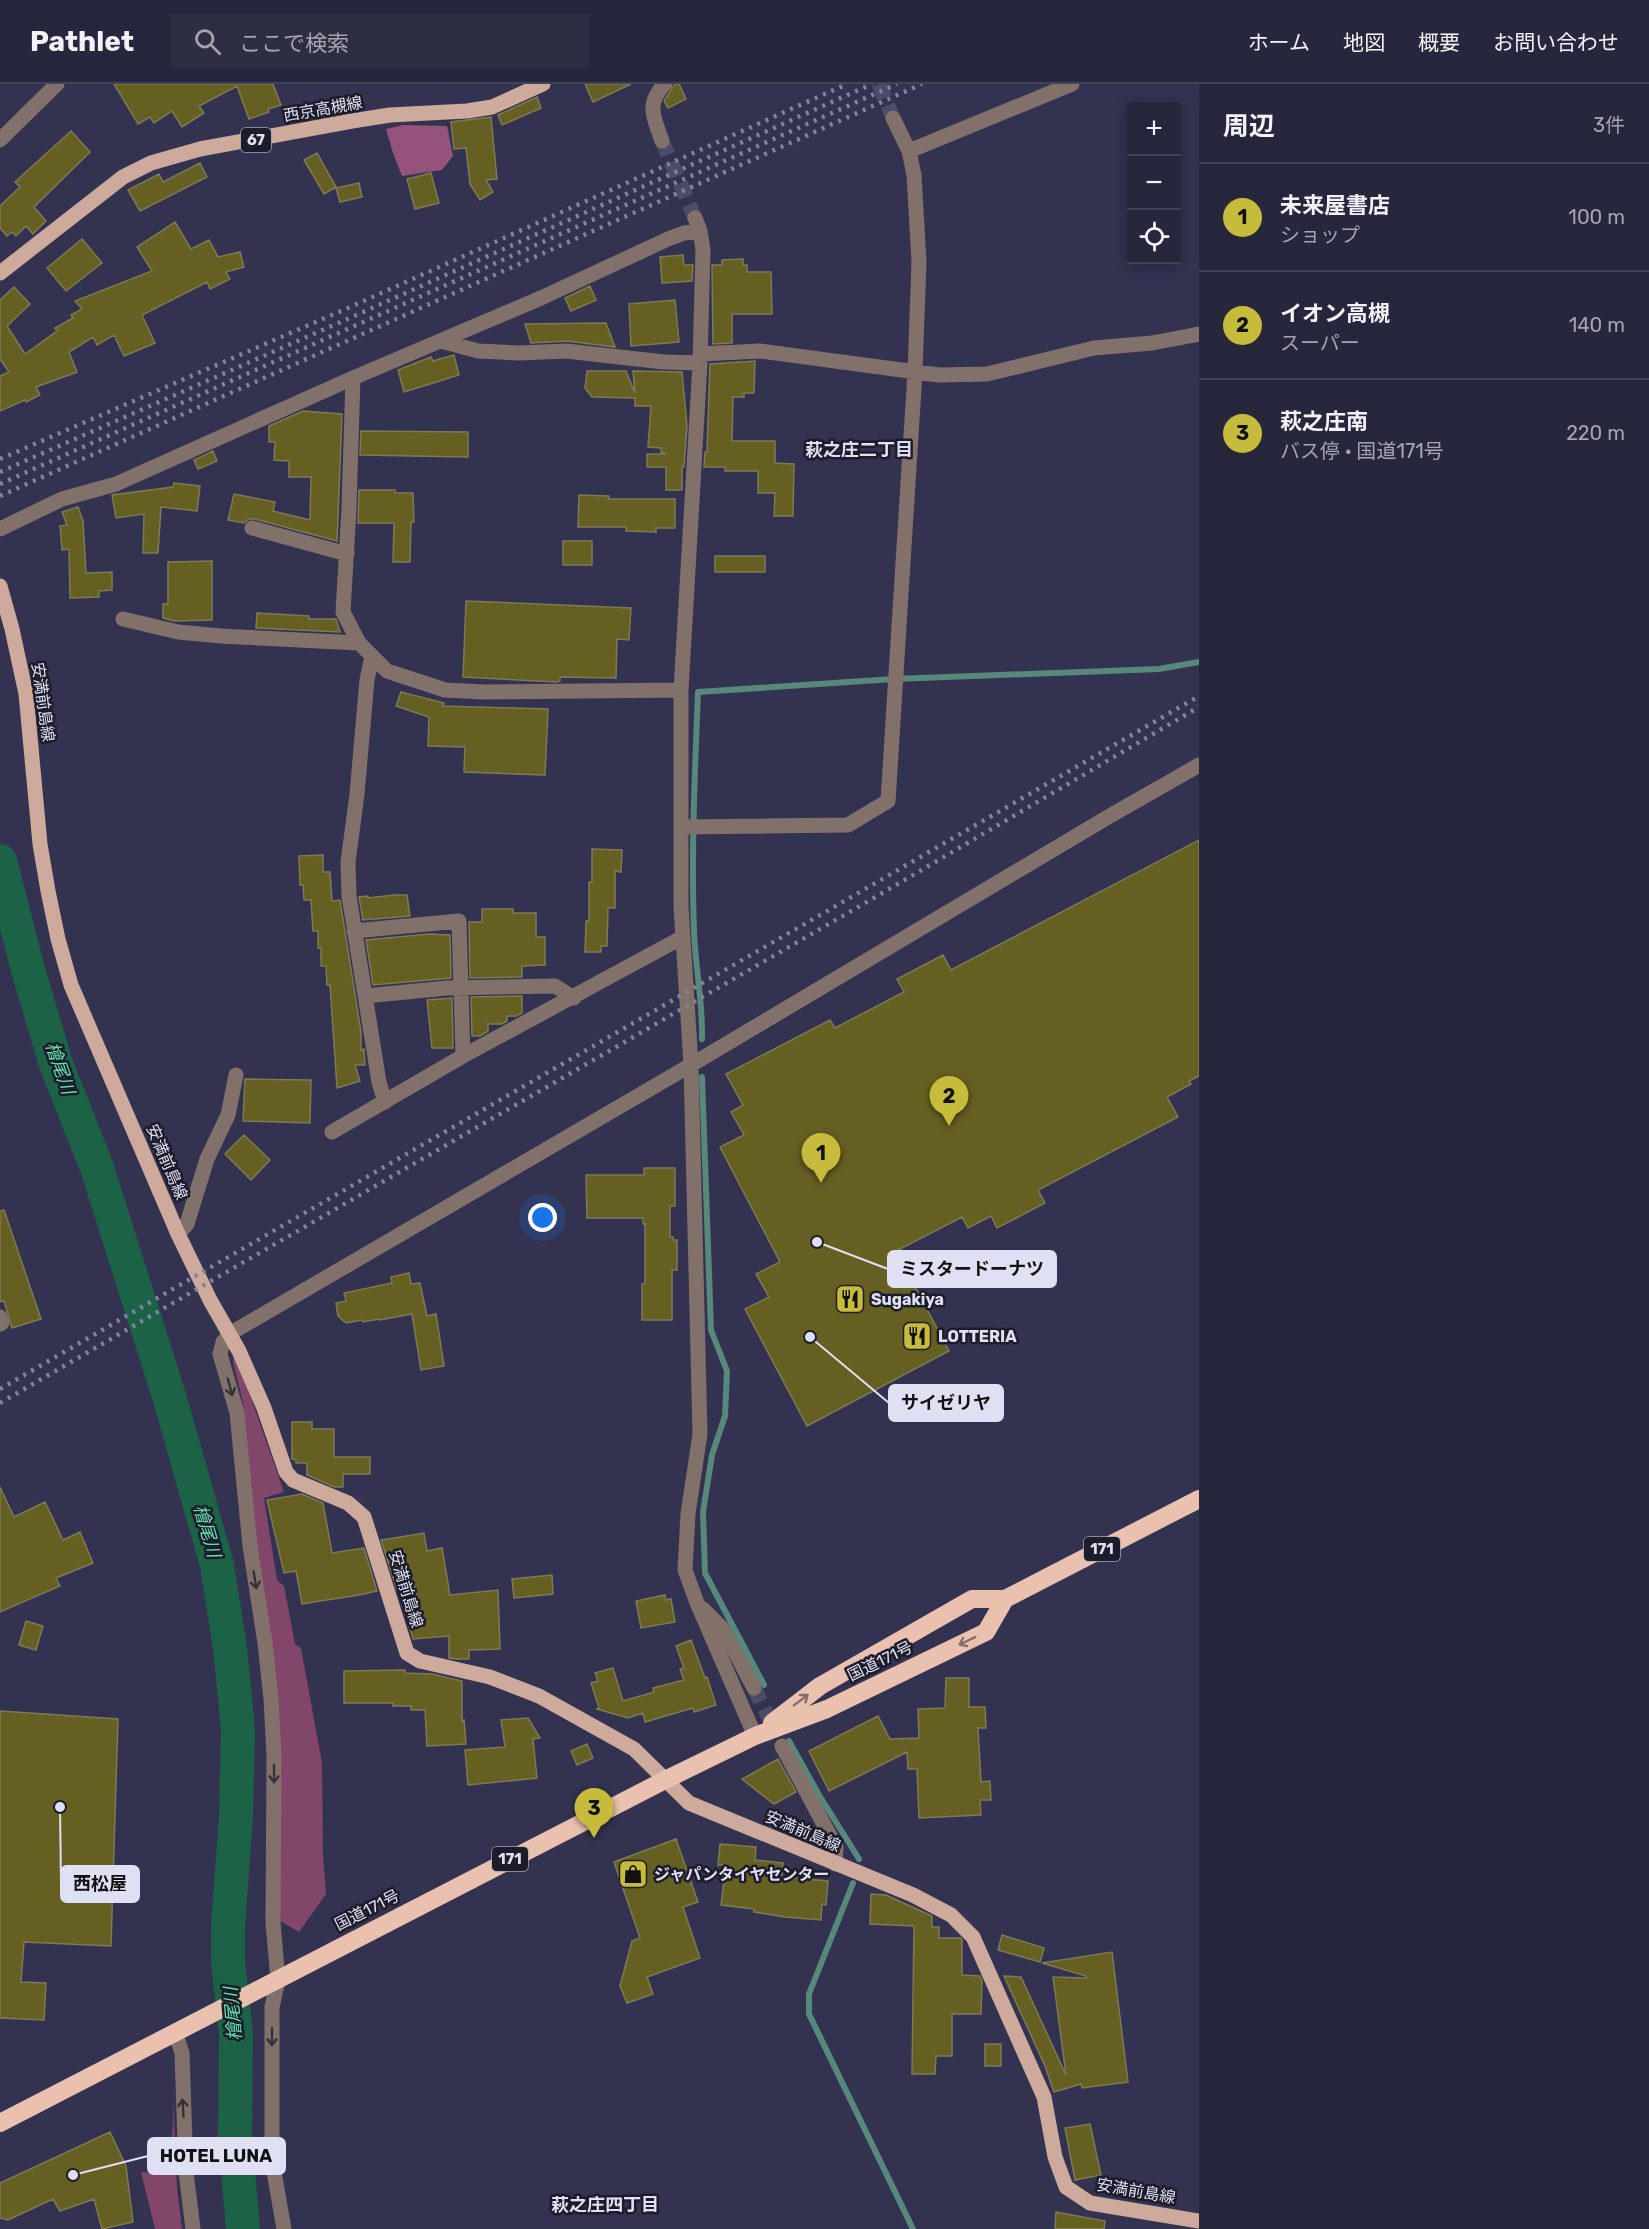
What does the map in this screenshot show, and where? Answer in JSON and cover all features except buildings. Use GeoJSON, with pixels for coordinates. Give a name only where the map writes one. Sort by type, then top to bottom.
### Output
{"type":"FeatureCollection","features":[{"type":"Feature","properties":{"kind":"highway","name":"国道171号"},"geometry":{"type":"LineString","coordinates":[[755,1736],[820,1686],[972,1599],[1005,1599],[1199,1499]]}},
{"type":"Feature","properties":{"kind":"highway","name":"国道171号"},"geometry":{"type":"LineString","coordinates":[[0,2122],[311,1960],[665,1780],[755,1736],[827,1709],[986,1632],[1005,1599]]}},
{"type":"Feature","properties":{"kind":"main road","name":"西京高槻線"},"geometry":{"type":"LineString","coordinates":[[0,273],[123,177],[151,162],[192,151],[352,121],[492,107],[543,84]]}},
{"type":"Feature","properties":{"kind":"main road","name":"安満前島線"},"geometry":{"type":"LineString","coordinates":[[0,586],[26,694],[40,844],[58,939],[71,985],[178,1234],[210,1300],[231,1334],[264,1408],[289,1476],[293,1480],[348,1503],[364,1517],[407,1653],[420,1661],[490,1677],[539,1696],[634,1749],[689,1803],[913,1895],[951,1915],[973,1937],[1044,2097],[1055,2157],[1066,2187],[1090,2202],[1199,2221]]}},
{"type":"Feature","properties":{"kind":"street"},"geometry":{"type":"LineString","coordinates":[[0,140],[57,84]]}},
{"type":"Feature","properties":{"kind":"street"},"geometry":{"type":"LineString","coordinates":[[662,141],[652,106],[655,94],[664,84]]}},
{"type":"Feature","properties":{"kind":"street"},"geometry":{"type":"LineString","coordinates":[[909,151],[1072,84]]}},
{"type":"Feature","properties":{"kind":"street"},"geometry":{"type":"LineString","coordinates":[[681,828],[848,825],[888,801],[915,372],[919,261],[914,175],[909,151],[893,118]]}},
{"type":"Feature","properties":{"kind":"street"},"geometry":{"type":"LineString","coordinates":[[0,529],[62,499],[116,484],[353,378],[541,298],[684,233],[698,224],[704,250],[681,690],[681,828],[683,937],[691,1065],[700,1434],[688,1514],[684,1570],[755,1736]]}},
{"type":"Feature","properties":{"kind":"street"},"geometry":{"type":"LineString","coordinates":[[441,341],[478,351],[519,353],[566,351],[664,362],[760,351],[939,375],[987,374],[1094,348],[1152,343],[1199,334]]}},
{"type":"Feature","properties":{"kind":"street"},"geometry":{"type":"LineString","coordinates":[[353,378],[343,612],[359,643],[387,671],[445,690],[483,692],[681,690]]}},
{"type":"Feature","properties":{"kind":"street"},"geometry":{"type":"LineString","coordinates":[[252,528],[347,554]]}},
{"type":"Feature","properties":{"kind":"street"},"geometry":{"type":"LineString","coordinates":[[123,619],[178,632],[359,643]]}},
{"type":"Feature","properties":{"kind":"street"},"geometry":{"type":"LineString","coordinates":[[372,656],[367,680],[357,794],[348,862],[349,896],[354,931],[379,1082],[385,1102]]}},
{"type":"Feature","properties":{"kind":"street"},"geometry":{"type":"LineString","coordinates":[[284,2229],[273,2166],[272,2138],[274,1755],[271,1699],[250,1546],[237,1413],[220,1354],[223,1342],[231,1334],[1199,765]]}},
{"type":"Feature","properties":{"kind":"street"},"geometry":{"type":"LineString","coordinates":[[354,931],[459,921],[463,1056]]}},
{"type":"Feature","properties":{"kind":"street"},"geometry":{"type":"LineString","coordinates":[[332,1132],[463,1056],[683,937]]}},
{"type":"Feature","properties":{"kind":"street"},"geometry":{"type":"LineString","coordinates":[[365,996],[461,987],[555,986],[574,998]]}},
{"type":"Feature","properties":{"kind":"street"},"geometry":{"type":"LineString","coordinates":[[178,1234],[187,1224],[207,1159],[228,1115],[236,1075]]}},
{"type":"Feature","properties":{"kind":"street"},"geometry":{"type":"LineString","coordinates":[[0,1317],[2,1323],[0,1324]]}},
{"type":"Feature","properties":{"kind":"street"},"geometry":{"type":"LineString","coordinates":[[697,1603],[723,1629],[754,1688]]}},
{"type":"Feature","properties":{"kind":"street"},"geometry":{"type":"LineString","coordinates":[[782,1746],[836,1847],[835,1864]]}},
{"type":"Feature","properties":{"kind":"street"},"geometry":{"type":"LineString","coordinates":[[175,2032],[182,2054],[186,2172],[193,2229]]}},
{"type":"Feature","properties":{"kind":"shaded area"},"geometry":{"type":"Polygon","coordinates":[[[403,125],[447,126],[453,156],[442,170],[402,176],[386,129],[403,125]]]}},
{"type":"Feature","properties":{"kind":"shaded area"},"geometry":{"type":"Polygon","coordinates":[[[234,1358],[238,1361],[284,1492],[264,1498],[277,1580],[284,1586],[295,1644],[301,1648],[322,1763],[323,1855],[326,1894],[299,1932],[280,1921],[257,1550],[243,1403],[234,1358]]]}},
{"type":"Feature","properties":{"kind":"shaded area"},"geometry":{"type":"Polygon","coordinates":[[[173,2095],[177,2188],[182,2229],[155,2229],[141,2172],[153,2173],[165,2165],[171,2146],[173,2095]]]}},
{"type":"Feature","properties":{"kind":"waterway"},"geometry":{"type":"LineString","coordinates":[[702,1039],[693,900],[698,692],[894,679],[1159,669],[1199,662]]}},
{"type":"Feature","properties":{"kind":"waterway","name":"檜尾川"},"geometry":{"type":"LineString","coordinates":[[0,861],[28,970],[56,1064],[97,1168],[169,1396],[217,1565],[230,1648],[238,1729],[228,1962],[236,2033],[235,2133],[243,2229]]}},
{"type":"Feature","properties":{"kind":"waterway"},"geometry":{"type":"LineString","coordinates":[[702,1077],[711,1330],[727,1371],[725,1416],[712,1455],[703,1512],[705,1573],[764,1685]]}},
{"type":"Feature","properties":{"kind":"waterway"},"geometry":{"type":"LineString","coordinates":[[789,1741],[859,1859]]}},
{"type":"Feature","properties":{"kind":"waterway"},"geometry":{"type":"LineString","coordinates":[[853,1883],[809,1994],[809,2014],[913,2229]]}},
{"type":"Feature","properties":{"kind":"tunnel"},"geometry":{"type":"LineString","coordinates":[[879,84],[893,118]]}},
{"type":"Feature","properties":{"kind":"tunnel"},"geometry":{"type":"LineString","coordinates":[[662,141],[695,218]]}},
{"type":"Feature","properties":{"kind":"tunnel"},"geometry":{"type":"LineString","coordinates":[[754,1688],[777,1734]]}},
{"type":"Feature","properties":{"kind":"railway"},"geometry":{"type":"LineString","coordinates":[[0,459],[348,308],[847,84]]}},
{"type":"Feature","properties":{"kind":"railway"},"geometry":{"type":"LineString","coordinates":[[0,472],[872,84]]}},
{"type":"Feature","properties":{"kind":"railway"},"geometry":{"type":"LineString","coordinates":[[0,484],[897,84]]}},
{"type":"Feature","properties":{"kind":"railway"},"geometry":{"type":"LineString","coordinates":[[0,496],[922,84]]}},
{"type":"Feature","properties":{"kind":"railway"},"geometry":{"type":"LineString","coordinates":[[0,1389],[1199,696]]}},
{"type":"Feature","properties":{"kind":"railway"},"geometry":{"type":"LineString","coordinates":[[0,1403],[891,888],[1199,707]]}},
{"type":"Feature","properties":{"kind":"place","name":"イオン高槻"},"geometry":{"type":"Point","coordinates":[949,1126]}},
{"type":"Feature","properties":{"kind":"place","name":"未来屋書店"},"geometry":{"type":"Point","coordinates":[821,1183]}},
{"type":"Feature","properties":{"kind":"place","name":"ミスタードーナツ"},"geometry":{"type":"Point","coordinates":[817,1242]}},
{"type":"Feature","properties":{"kind":"place","name":"Sugakiya"},"geometry":{"type":"Point","coordinates":[850,1299]}},
{"type":"Feature","properties":{"kind":"place","name":"LOTTERIA"},"geometry":{"type":"Point","coordinates":[917,1336]}},
{"type":"Feature","properties":{"kind":"place","name":"サイゼリヤ"},"geometry":{"type":"Point","coordinates":[810,1337]}},
{"type":"Feature","properties":{"kind":"place","name":"西松屋"},"geometry":{"type":"Point","coordinates":[60,1807]}},
{"type":"Feature","properties":{"kind":"place","name":"萩之庄南"},"geometry":{"type":"Point","coordinates":[594,1838]}},
{"type":"Feature","properties":{"kind":"place","name":"ジャパンタイヤセンター"},"geometry":{"type":"Point","coordinates":[633,1874]}},
{"type":"Feature","properties":{"kind":"place","name":"HOTEL LUNA"},"geometry":{"type":"Point","coordinates":[73,2175]}},
{"type":"Feature","properties":{"kind":"district","name":"萩之庄二丁目"},"geometry":{"type":"Point","coordinates":[859,450]}},
{"type":"Feature","properties":{"kind":"district","name":"萩之庄四丁目"},"geometry":{"type":"Point","coordinates":[605,2205]}}]}
